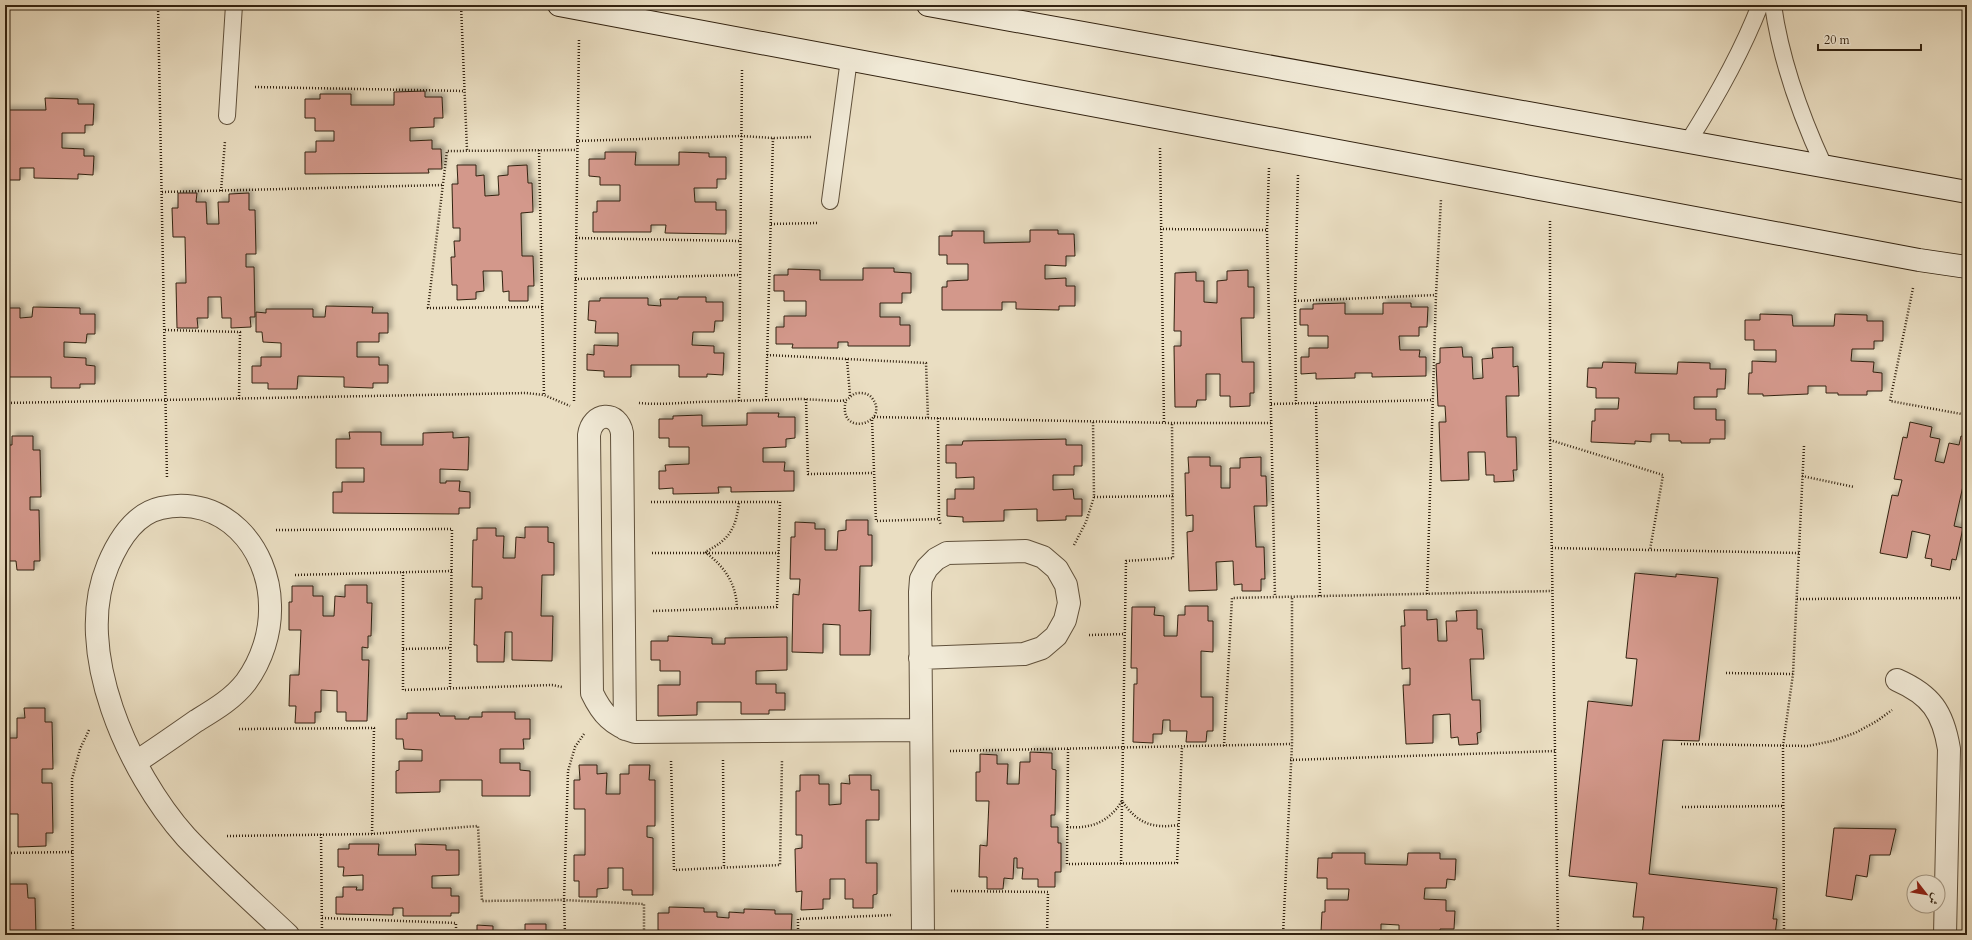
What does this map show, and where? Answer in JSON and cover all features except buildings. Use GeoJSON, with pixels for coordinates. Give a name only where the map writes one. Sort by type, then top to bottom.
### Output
{"type":"FeatureCollection","features":[{"type":"Feature","properties":{"kind":"street"},"geometry":{"type":"LineString","coordinates":[[928,5],[1967,192]]}},
{"type":"Feature","properties":{"kind":"street"},"geometry":{"type":"LineString","coordinates":[[569,7],[742,38],[1919,260],[1967,267]]}},
{"type":"Feature","properties":{"kind":"street"},"geometry":{"type":"LineString","coordinates":[[625,729],[622,433],[620,425],[615,419],[608,416],[601,417],[594,421],[590,427],[589,435],[592,693],[605,716],[614,724],[625,729],[636,732],[921,730]]}},
{"type":"Feature","properties":{"kind":"street"},"geometry":{"type":"LineString","coordinates":[[136,762],[225,702],[245,683],[260,659],[269,626],[270,606],[267,579],[257,553],[240,530],[216,513],[189,506],[160,508],[135,522],[116,545],[104,574],[97,605],[96,636],[101,667],[121,731],[136,762],[163,807],[186,837],[288,935]]}},
{"type":"Feature","properties":{"kind":"street"},"geometry":{"type":"LineString","coordinates":[[920,658],[1024,654],[1042,648],[1056,636],[1065,620],[1069,603],[1066,585],[1057,569],[1043,557],[1026,551],[947,553],[936,559],[927,568],[921,579],[920,658],[923,935]]}},
{"type":"Feature","properties":{"kind":"street"},"geometry":{"type":"LineString","coordinates":[[1906,683],[1928,698],[1939,713],[1946,730],[1948,748],[1945,935]]}},
{"type":"Feature","properties":{"kind":"lane"},"geometry":{"type":"LineString","coordinates":[[227,116],[234,5]]}},
{"type":"Feature","properties":{"kind":"lane"},"geometry":{"type":"LineString","coordinates":[[1688,142],[1713,104],[1734,64],[1760,5]]}},
{"type":"Feature","properties":{"kind":"lane"},"geometry":{"type":"LineString","coordinates":[[1773,5],[1787,76],[1803,122],[1824,166]]}},
{"type":"Feature","properties":{"kind":"lane"},"geometry":{"type":"LineString","coordinates":[[830,201],[849,59]]}},
{"type":"Feature","properties":{"kind":"path"},"geometry":{"type":"LineString","coordinates":[[158,5],[168,482],[160,508]]}},
{"type":"Feature","properties":{"kind":"path"},"geometry":{"type":"LineString","coordinates":[[461,5],[466,150]]}},
{"type":"Feature","properties":{"kind":"path"},"geometry":{"type":"LineString","coordinates":[[5,403],[526,393],[544,396],[574,407],[576,141],[569,7]]}},
{"type":"Feature","properties":{"kind":"path"},"geometry":{"type":"LineString","coordinates":[[739,401],[742,38]]}},
{"type":"Feature","properties":{"kind":"path"},"geometry":{"type":"LineString","coordinates":[[229,86],[465,91]]}},
{"type":"Feature","properties":{"kind":"path"},"geometry":{"type":"LineString","coordinates":[[221,191],[227,116]]}},
{"type":"Feature","properties":{"kind":"path"},"geometry":{"type":"LineString","coordinates":[[1160,117],[1160,229],[1164,423]]}},
{"type":"Feature","properties":{"kind":"path"},"geometry":{"type":"LineString","coordinates":[[576,141],[741,136],[773,138],[838,137]]}},
{"type":"Feature","properties":{"kind":"path"},"geometry":{"type":"LineString","coordinates":[[766,400],[773,138]]}},
{"type":"Feature","properties":{"kind":"path"},"geometry":{"type":"LineString","coordinates":[[1270,138],[1266,230],[1275,597]]}},
{"type":"Feature","properties":{"kind":"path"},"geometry":{"type":"LineString","coordinates":[[1296,404],[1295,301],[1299,143]]}},
{"type":"Feature","properties":{"kind":"path"},"geometry":{"type":"LineString","coordinates":[[539,150],[544,396]]}},
{"type":"Feature","properties":{"kind":"path"},"geometry":{"type":"LineString","coordinates":[[542,307],[428,308],[447,151],[576,150]]}},
{"type":"Feature","properties":{"kind":"path"},"geometry":{"type":"LineString","coordinates":[[1427,594],[1436,295],[1443,170]]}},
{"type":"Feature","properties":{"kind":"path"},"geometry":{"type":"LineString","coordinates":[[162,192],[443,185]]}},
{"type":"Feature","properties":{"kind":"path"},"geometry":{"type":"LineString","coordinates":[[1550,190],[1550,440],[1558,935]]}},
{"type":"Feature","properties":{"kind":"path"},"geometry":{"type":"LineString","coordinates":[[771,224],[827,223],[830,201]]}},
{"type":"Feature","properties":{"kind":"path"},"geometry":{"type":"LineString","coordinates":[[1160,229],[1266,230]]}},
{"type":"Feature","properties":{"kind":"path"},"geometry":{"type":"LineString","coordinates":[[576,238],[740,241]]}},
{"type":"Feature","properties":{"kind":"path"},"geometry":{"type":"LineString","coordinates":[[1919,260],[1890,401],[1967,414]]}},
{"type":"Feature","properties":{"kind":"path"},"geometry":{"type":"LineString","coordinates":[[575,279],[740,275]]}},
{"type":"Feature","properties":{"kind":"path"},"geometry":{"type":"LineString","coordinates":[[1295,301],[1436,295]]}},
{"type":"Feature","properties":{"kind":"path"},"geometry":{"type":"LineString","coordinates":[[165,330],[240,332],[239,399]]}},
{"type":"Feature","properties":{"kind":"path"},"geometry":{"type":"LineString","coordinates":[[767,355],[926,363],[928,418]]}},
{"type":"Feature","properties":{"kind":"path"},"geometry":{"type":"LineString","coordinates":[[847,359],[850,396]]}},
{"type":"Feature","properties":{"kind":"path"},"geometry":{"type":"LineString","coordinates":[[939,519],[876,520],[873,418],[876,410],[875,402],[871,397],[864,393],[857,393],[850,396],[846,400],[844,408],[846,416],[850,421],[858,424],[865,424],[873,418],[1164,423],[1271,423]]}},
{"type":"Feature","properties":{"kind":"path"},"geometry":{"type":"LineString","coordinates":[[615,419],[626,407],[636,402],[806,399],[846,400]]}},
{"type":"Feature","properties":{"kind":"path"},"geometry":{"type":"LineString","coordinates":[[806,399],[808,474],[874,473]]}},
{"type":"Feature","properties":{"kind":"path"},"geometry":{"type":"LineString","coordinates":[[1271,404],[1433,400]]}},
{"type":"Feature","properties":{"kind":"path"},"geometry":{"type":"LineString","coordinates":[[1316,403],[1320,596]]}},
{"type":"Feature","properties":{"kind":"path"},"geometry":{"type":"LineString","coordinates":[[938,418],[939,519],[947,553]]}},
{"type":"Feature","properties":{"kind":"path"},"geometry":{"type":"LineString","coordinates":[[1057,569],[1086,522],[1094,497],[1093,421]]}},
{"type":"Feature","properties":{"kind":"path"},"geometry":{"type":"LineString","coordinates":[[1121,864],[1126,561],[1173,558],[1172,423]]}},
{"type":"Feature","properties":{"kind":"path"},"geometry":{"type":"LineString","coordinates":[[1550,440],[1664,475],[1650,550]]}},
{"type":"Feature","properties":{"kind":"path"},"geometry":{"type":"LineString","coordinates":[[1784,935],[1783,746],[1793,674],[1804,446]]}},
{"type":"Feature","properties":{"kind":"path"},"geometry":{"type":"LineString","coordinates":[[1802,476],[1854,487]]}},
{"type":"Feature","properties":{"kind":"path"},"geometry":{"type":"LineString","coordinates":[[1094,497],[1173,496]]}},
{"type":"Feature","properties":{"kind":"path"},"geometry":{"type":"LineString","coordinates":[[623,501],[780,502],[777,607],[624,612]]}},
{"type":"Feature","properties":{"kind":"path"},"geometry":{"type":"LineString","coordinates":[[705,552],[726,538],[734,527],[738,515],[739,502]]}},
{"type":"Feature","properties":{"kind":"path"},"geometry":{"type":"LineString","coordinates":[[240,530],[452,529],[450,689]]}},
{"type":"Feature","properties":{"kind":"path"},"geometry":{"type":"LineString","coordinates":[[1552,548],[1799,553]]}},
{"type":"Feature","properties":{"kind":"path"},"geometry":{"type":"LineString","coordinates":[[705,552],[725,570],[732,582],[737,595],[737,608]]}},
{"type":"Feature","properties":{"kind":"path"},"geometry":{"type":"LineString","coordinates":[[623,553],[779,553]]}},
{"type":"Feature","properties":{"kind":"path"},"geometry":{"type":"LineString","coordinates":[[267,579],[306,573],[452,571]]}},
{"type":"Feature","properties":{"kind":"path"},"geometry":{"type":"LineString","coordinates":[[403,572],[404,690],[552,685],[592,693]]}},
{"type":"Feature","properties":{"kind":"path"},"geometry":{"type":"LineString","coordinates":[[1224,746],[1232,598],[1552,591]]}},
{"type":"Feature","properties":{"kind":"path"},"geometry":{"type":"LineString","coordinates":[[1283,935],[1290,760],[1292,744],[1292,597]]}},
{"type":"Feature","properties":{"kind":"path"},"geometry":{"type":"LineString","coordinates":[[1797,599],[1967,598]]}},
{"type":"Feature","properties":{"kind":"path"},"geometry":{"type":"LineString","coordinates":[[404,649],[450,648]]}},
{"type":"Feature","properties":{"kind":"path"},"geometry":{"type":"LineString","coordinates":[[1726,673],[1793,674]]}},
{"type":"Feature","properties":{"kind":"path"},"geometry":{"type":"LineString","coordinates":[[1681,744],[1808,746],[1832,741],[1855,733],[1897,706],[1906,683]]}},
{"type":"Feature","properties":{"kind":"path"},"geometry":{"type":"LineString","coordinates":[[73,935],[72,779],[80,749],[94,720],[110,699]]}},
{"type":"Feature","properties":{"kind":"path"},"geometry":{"type":"LineString","coordinates":[[225,702],[239,729],[374,728],[372,834]]}},
{"type":"Feature","properties":{"kind":"path"},"geometry":{"type":"LineString","coordinates":[[565,935],[564,900],[568,771],[574,747],[586,731],[605,716]]}},
{"type":"Feature","properties":{"kind":"path"},"geometry":{"type":"LineString","coordinates":[[671,732],[674,870],[780,865],[783,731]]}},
{"type":"Feature","properties":{"kind":"path"},"geometry":{"type":"LineString","coordinates":[[723,732],[724,868]]}},
{"type":"Feature","properties":{"kind":"path"},"geometry":{"type":"LineString","coordinates":[[921,751],[1292,744]]}},
{"type":"Feature","properties":{"kind":"path"},"geometry":{"type":"LineString","coordinates":[[1068,749],[1067,864],[1177,863],[1182,746]]}},
{"type":"Feature","properties":{"kind":"path"},"geometry":{"type":"LineString","coordinates":[[1290,760],[1555,750]]}},
{"type":"Feature","properties":{"kind":"path"},"geometry":{"type":"LineString","coordinates":[[1122,801],[1130,813],[1140,820],[1152,825],[1165,827],[1178,825]]}},
{"type":"Feature","properties":{"kind":"path"},"geometry":{"type":"LineString","coordinates":[[1067,827],[1089,827],[1099,824],[1116,810],[1122,801]]}},
{"type":"Feature","properties":{"kind":"path"},"geometry":{"type":"LineString","coordinates":[[1682,807],[1784,806]]}},
{"type":"Feature","properties":{"kind":"path"},"geometry":{"type":"LineString","coordinates":[[186,837],[372,834],[478,826],[482,902],[564,900],[644,904],[644,935]]}},
{"type":"Feature","properties":{"kind":"path"},"geometry":{"type":"LineString","coordinates":[[321,834],[322,935]]}},
{"type":"Feature","properties":{"kind":"path"},"geometry":{"type":"LineString","coordinates":[[5,853],[73,852]]}},
{"type":"Feature","properties":{"kind":"path"},"geometry":{"type":"LineString","coordinates":[[923,891],[1048,892],[1047,935]]}},
{"type":"Feature","properties":{"kind":"path"},"geometry":{"type":"LineString","coordinates":[[798,935],[798,919],[923,913]]}},
{"type":"Feature","properties":{"kind":"path"},"geometry":{"type":"LineString","coordinates":[[322,918],[456,923],[456,935]]}}]}
